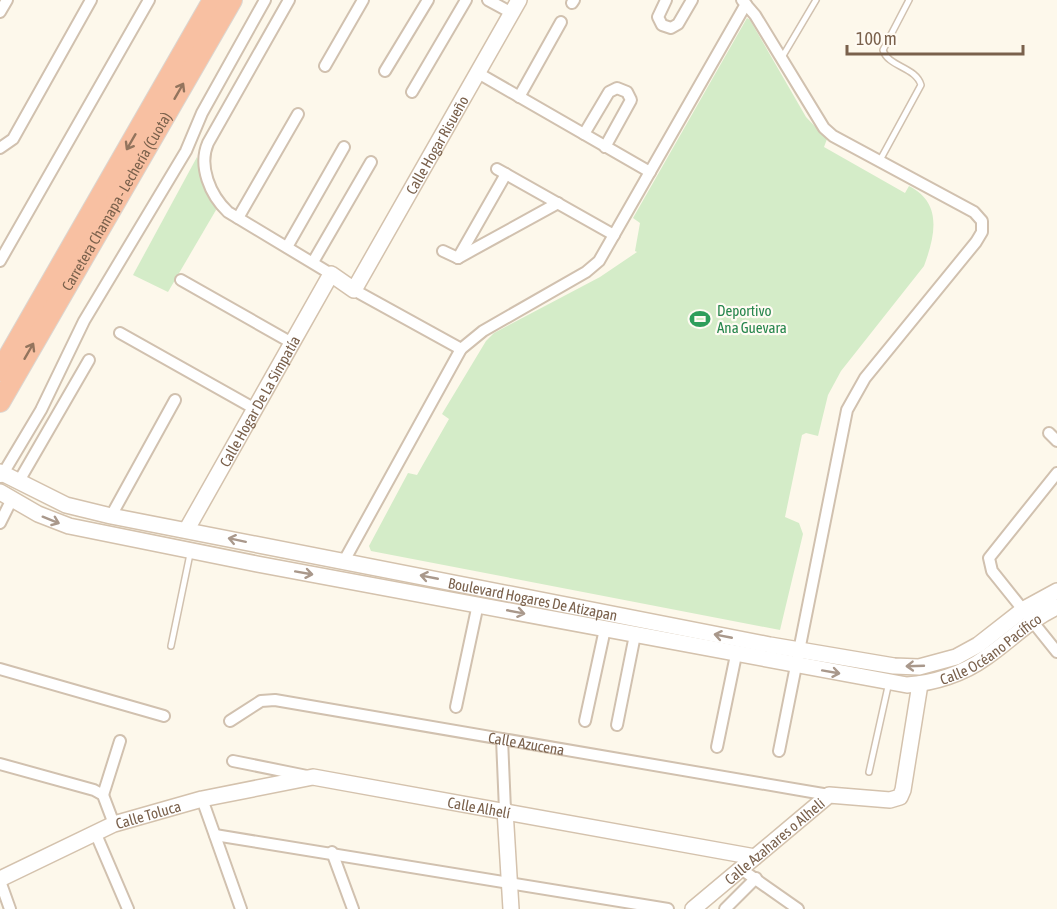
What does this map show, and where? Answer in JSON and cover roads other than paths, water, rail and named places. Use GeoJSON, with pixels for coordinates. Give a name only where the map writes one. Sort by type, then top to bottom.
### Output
{"type":"FeatureCollection","features":[{"type":"Feature","properties":{"kind":"highway","name":"Carretera Chamapa - Lechería (Cuota)"},"geometry":{"type":"LineString","coordinates":[[0,371],[213,0]]}},
{"type":"Feature","properties":{"kind":"highway","name":"Carretera Chamapa - Lechería (Cuota)"},"geometry":{"type":"LineString","coordinates":[[0,402],[232,0]]}},
{"type":"Feature","properties":{"kind":"street"},"geometry":{"type":"LineString","coordinates":[[0,12],[6,0]]}},
{"type":"Feature","properties":{"kind":"street"},"geometry":{"type":"LineString","coordinates":[[0,148],[13,139],[91,0]]}},
{"type":"Feature","properties":{"kind":"street"},"geometry":{"type":"LineString","coordinates":[[0,261],[148,0]]}},
{"type":"Feature","properties":{"kind":"street"},"geometry":{"type":"LineString","coordinates":[[1,474],[41,410],[84,321],[186,151],[202,113],[265,0]]}},
{"type":"Feature","properties":{"kind":"street"},"geometry":{"type":"LineString","coordinates":[[289,0],[205,150],[205,167],[218,202],[237,218],[314,262],[354,290],[461,349]]}},
{"type":"Feature","properties":{"kind":"street"},"geometry":{"type":"LineString","coordinates":[[325,66],[363,0]]}},
{"type":"Feature","properties":{"kind":"street"},"geometry":{"type":"LineString","coordinates":[[385,71],[428,0]]}},
{"type":"Feature","properties":{"kind":"street"},"geometry":{"type":"LineString","coordinates":[[412,92],[466,0]]}},
{"type":"Feature","properties":{"kind":"street"},"geometry":{"type":"LineString","coordinates":[[488,0],[516,7]]}},
{"type":"Feature","properties":{"kind":"street"},"geometry":{"type":"LineString","coordinates":[[666,0],[658,17],[662,25],[670,28],[678,24],[692,0]]}},
{"type":"Feature","properties":{"kind":"street"},"geometry":{"type":"LineString","coordinates":[[344,561],[461,349],[483,331],[586,272],[599,261],[744,2],[824,128],[879,162],[974,212],[982,221],[982,232],[976,242],[865,378],[847,410],[779,751]]}},
{"type":"Feature","properties":{"kind":"street","name":"Calle Hogar Risueño"},"geometry":{"type":"LineString","coordinates":[[354,290],[516,7]]}},
{"type":"Feature","properties":{"kind":"street"},"geometry":{"type":"LineString","coordinates":[[519,97],[561,22]]}},
{"type":"Feature","properties":{"kind":"street"},"geometry":{"type":"LineString","coordinates":[[478,73],[650,172]]}},
{"type":"Feature","properties":{"kind":"street"},"geometry":{"type":"LineString","coordinates":[[584,134],[609,92],[612,89],[621,89],[631,100],[605,147]]}},
{"type":"Feature","properties":{"kind":"street"},"geometry":{"type":"LineString","coordinates":[[237,218],[298,114]]}},
{"type":"Feature","properties":{"kind":"street"},"geometry":{"type":"LineString","coordinates":[[287,247],[344,147]]}},
{"type":"Feature","properties":{"kind":"street"},"geometry":{"type":"LineString","coordinates":[[314,262],[371,162]]}},
{"type":"Feature","properties":{"kind":"street"},"geometry":{"type":"LineString","coordinates":[[458,258],[502,172],[614,235]]}},
{"type":"Feature","properties":{"kind":"street"},"geometry":{"type":"LineString","coordinates":[[458,258],[558,203]]}},
{"type":"Feature","properties":{"kind":"street"},"geometry":{"type":"LineString","coordinates":[[443,251],[458,258]]}},
{"type":"Feature","properties":{"kind":"street","name":"Calle Hogar De La Simpatía"},"geometry":{"type":"LineString","coordinates":[[188,529],[331,274]]}},
{"type":"Feature","properties":{"kind":"street"},"geometry":{"type":"LineString","coordinates":[[181,280],[292,343]]}},
{"type":"Feature","properties":{"kind":"street"},"geometry":{"type":"LineString","coordinates":[[120,333],[255,410]]}},
{"type":"Feature","properties":{"kind":"street"},"geometry":{"type":"LineString","coordinates":[[19,481],[89,360]]}},
{"type":"Feature","properties":{"kind":"street"},"geometry":{"type":"LineString","coordinates":[[111,516],[175,400]]}},
{"type":"Feature","properties":{"kind":"street"},"geometry":{"type":"LineString","coordinates":[[1048,433],[1057,441]]}},
{"type":"Feature","properties":{"kind":"street"},"geometry":{"type":"LineString","coordinates":[[1057,473],[989,558],[992,571],[1057,652]]}},
{"type":"Feature","properties":{"kind":"street","name":"Boulevard Hogares De Atizapan"},"geometry":{"type":"LineString","coordinates":[[1,474],[66,505],[111,516],[188,529],[799,650],[894,666],[919,667],[936,664],[978,645],[1028,615],[1057,591]]}},
{"type":"Feature","properties":{"kind":"street"},"geometry":{"type":"LineString","coordinates":[[0,523],[6,496]]}},
{"type":"Feature","properties":{"kind":"street","name":"Boulevard Hogares De Atizapan"},"geometry":{"type":"LineString","coordinates":[[6,496],[53,522],[190,551],[478,604],[736,655],[889,682],[920,684]]}},
{"type":"Feature","properties":{"kind":"street"},"geometry":{"type":"LineString","coordinates":[[257,564],[260,545]]}},
{"type":"Feature","properties":{"kind":"street"},"geometry":{"type":"LineString","coordinates":[[456,707],[478,604]]}},
{"type":"Feature","properties":{"kind":"street","name":"Calle Océano Pacífico"},"geometry":{"type":"LineString","coordinates":[[920,684],[937,680],[984,659],[1028,615],[1057,607]]}},
{"type":"Feature","properties":{"kind":"street"},"geometry":{"type":"LineString","coordinates":[[585,721],[605,629]]}},
{"type":"Feature","properties":{"kind":"street"},"geometry":{"type":"LineString","coordinates":[[617,725],[635,635]]}},
{"type":"Feature","properties":{"kind":"street"},"geometry":{"type":"LineString","coordinates":[[717,747],[736,655]]}},
{"type":"Feature","properties":{"kind":"street"},"geometry":{"type":"LineString","coordinates":[[0,669],[164,716]]}},
{"type":"Feature","properties":{"kind":"street","name":"Calle Azahares o Alheli"},"geometry":{"type":"LineString","coordinates":[[693,909],[829,795],[890,800],[900,797],[920,684]]}},
{"type":"Feature","properties":{"kind":"street","name":"Calle Azucena"},"geometry":{"type":"LineString","coordinates":[[230,721],[255,704],[275,700],[829,795]]}},
{"type":"Feature","properties":{"kind":"street"},"geometry":{"type":"LineString","coordinates":[[502,739],[511,909]]}},
{"type":"Feature","properties":{"kind":"street"},"geometry":{"type":"LineString","coordinates":[[114,824],[103,795],[120,741]]}},
{"type":"Feature","properties":{"kind":"street"},"geometry":{"type":"LineString","coordinates":[[232,761],[313,777]]}},
{"type":"Feature","properties":{"kind":"street"},"geometry":{"type":"LineString","coordinates":[[0,764],[94,790],[103,795]]}},
{"type":"Feature","properties":{"kind":"street","name":"Calle Alhelí"},"geometry":{"type":"LineString","coordinates":[[202,799],[313,777],[755,857]]}},
{"type":"Feature","properties":{"kind":"street"},"geometry":{"type":"LineString","coordinates":[[202,799],[241,909]]}},
{"type":"Feature","properties":{"kind":"street","name":"Calle Toluca"},"geometry":{"type":"LineString","coordinates":[[0,880],[114,824],[202,799]]}},
{"type":"Feature","properties":{"kind":"street"},"geometry":{"type":"LineString","coordinates":[[95,832],[128,909]]}},
{"type":"Feature","properties":{"kind":"street"},"geometry":{"type":"LineString","coordinates":[[215,835],[332,852],[668,909]]}},
{"type":"Feature","properties":{"kind":"street"},"geometry":{"type":"LineString","coordinates":[[332,852],[353,909]]}},
{"type":"Feature","properties":{"kind":"street"},"geometry":{"type":"LineString","coordinates":[[741,869],[798,909]]}},
{"type":"Feature","properties":{"kind":"street"},"geometry":{"type":"LineString","coordinates":[[725,909],[756,879]]}},
{"type":"Feature","properties":{"kind":"street"},"geometry":{"type":"LineString","coordinates":[[0,880],[10,909]]}},
{"type":"Feature","properties":{"kind":"lane"},"geometry":{"type":"LineString","coordinates":[[781,61],[816,0]]}},
{"type":"Feature","properties":{"kind":"lane"},"geometry":{"type":"LineString","coordinates":[[879,162],[921,85],[917,77],[886,57],[883,50],[909,0]]}},
{"type":"Feature","properties":{"kind":"lane"},"geometry":{"type":"LineString","coordinates":[[171,646],[190,551]]}},
{"type":"Feature","properties":{"kind":"lane"},"geometry":{"type":"LineString","coordinates":[[869,772],[889,682]]}},
{"type":"Feature","properties":{"kind":"place","name":"Deportivo Ana Guevara"},"geometry":{"type":"Point","coordinates":[700,319]}}]}
